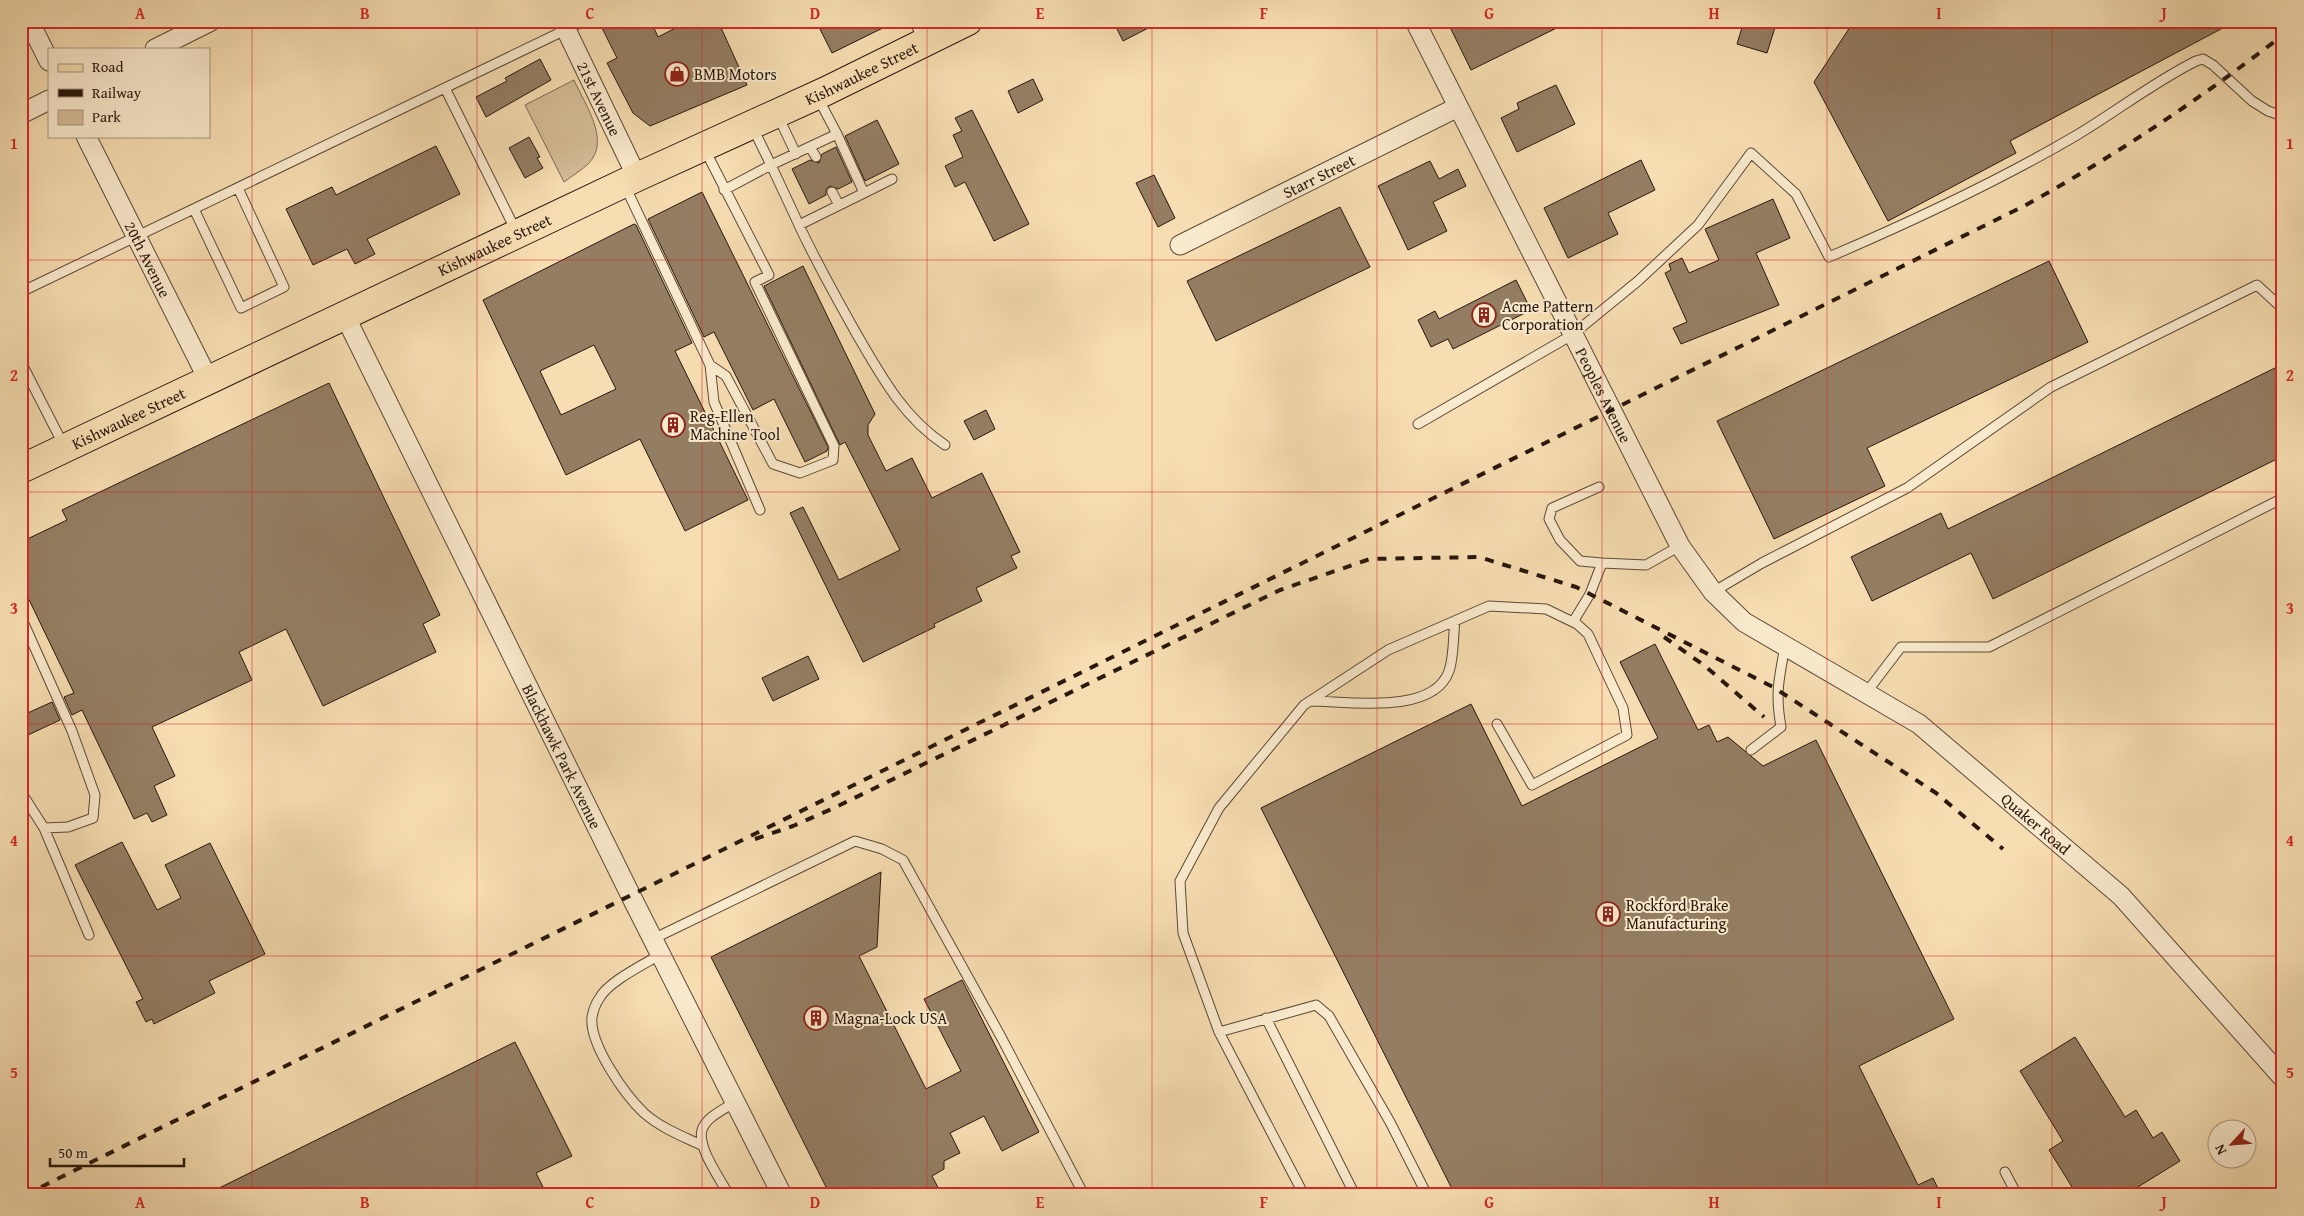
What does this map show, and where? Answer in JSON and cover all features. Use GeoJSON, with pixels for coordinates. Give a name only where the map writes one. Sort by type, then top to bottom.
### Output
{"type":"FeatureCollection","features":[{"type":"Feature","properties":{"kind":"main road","name":"Kishwaukee Street"},"geometry":{"type":"LineString","coordinates":[[21,469],[209,382],[630,180],[816,96],[920,32],[968,21]]}},
{"type":"Feature","properties":{"kind":"street"},"geometry":{"type":"LineString","coordinates":[[29,21],[48,59]]}},
{"type":"Feature","properties":{"kind":"street"},"geometry":{"type":"LineString","coordinates":[[157,48],[211,21]]}},
{"type":"Feature","properties":{"kind":"street","name":"Peoples Avenue"},"geometry":{"type":"LineString","coordinates":[[1415,21],[1680,546],[1713,592],[1744,622]]}},
{"type":"Feature","properties":{"kind":"street","name":"21st Avenue"},"geometry":{"type":"LineString","coordinates":[[564,26],[630,180]]}},
{"type":"Feature","properties":{"kind":"street"},"geometry":{"type":"LineString","coordinates":[[21,114],[48,100]]}},
{"type":"Feature","properties":{"kind":"street","name":"Starr Street"},"geometry":{"type":"LineString","coordinates":[[1180,244],[1458,107]]}},
{"type":"Feature","properties":{"kind":"street","name":"20th Avenue"},"geometry":{"type":"LineString","coordinates":[[87,138],[209,382]]}},
{"type":"Feature","properties":{"kind":"street","name":"Blackhawk Park Avenue"},"geometry":{"type":"LineString","coordinates":[[345,316],[657,947],[782,1195]]}},
{"type":"Feature","properties":{"kind":"street","name":"Quaker Road"},"geometry":{"type":"LineString","coordinates":[[1744,622],[1919,724],[2121,896],[2283,1078]]}},
{"type":"Feature","properties":{"kind":"lane"},"geometry":{"type":"LineString","coordinates":[[21,292],[445,88],[564,26],[584,21]]}},
{"type":"Feature","properties":{"kind":"lane"},"geometry":{"type":"LineString","coordinates":[[1418,424],[1572,335],[1638,281],[1698,225],[1751,153],[1796,194],[1829,257],[1917,219],[1999,178],[2076,135],[2196,61],[2203,59],[2214,65],[2252,101],[2268,111],[2283,116]]}},
{"type":"Feature","properties":{"kind":"lane"},"geometry":{"type":"LineString","coordinates":[[445,88],[518,234]]}},
{"type":"Feature","properties":{"kind":"lane"},"geometry":{"type":"LineString","coordinates":[[816,96],[837,134],[864,193]]}},
{"type":"Feature","properties":{"kind":"lane"},"geometry":{"type":"LineString","coordinates":[[777,114],[796,154]]}},
{"type":"Feature","properties":{"kind":"lane"},"geometry":{"type":"LineString","coordinates":[[752,125],[823,276],[887,388],[924,431],[945,445]]}},
{"type":"Feature","properties":{"kind":"lane"},"geometry":{"type":"LineString","coordinates":[[724,190],[837,134]]}},
{"type":"Feature","properties":{"kind":"lane"},"geometry":{"type":"LineString","coordinates":[[703,147],[769,275],[755,282],[834,446],[833,460],[800,473],[773,464],[726,376],[710,365]]}},
{"type":"Feature","properties":{"kind":"lane"},"geometry":{"type":"LineString","coordinates":[[810,147],[816,157]]}},
{"type":"Feature","properties":{"kind":"lane"},"geometry":{"type":"LineString","coordinates":[[799,225],[892,179]]}},
{"type":"Feature","properties":{"kind":"lane"},"geometry":{"type":"LineString","coordinates":[[630,180],[710,365],[714,402],[760,510]]}},
{"type":"Feature","properties":{"kind":"lane"},"geometry":{"type":"LineString","coordinates":[[194,209],[241,308],[284,287],[238,188]]}},
{"type":"Feature","properties":{"kind":"lane"},"geometry":{"type":"LineString","coordinates":[[832,192],[839,206]]}},
{"type":"Feature","properties":{"kind":"lane"},"geometry":{"type":"LineString","coordinates":[[1713,592],[1762,563],[1907,488],[2051,387],[2206,310],[2257,285],[2283,309]]}},
{"type":"Feature","properties":{"kind":"lane"},"geometry":{"type":"LineString","coordinates":[[21,362],[65,448]]}},
{"type":"Feature","properties":{"kind":"lane"},"geometry":{"type":"LineString","coordinates":[[1599,487],[1552,508],[1549,519],[1560,540],[1580,561],[1646,565],[1680,546]]}},
{"type":"Feature","properties":{"kind":"lane"},"geometry":{"type":"LineString","coordinates":[[1866,693],[1901,647],[1990,647],[2283,498]]}},
{"type":"Feature","properties":{"kind":"lane"},"geometry":{"type":"LineString","coordinates":[[1573,622],[1590,594],[1602,563]]}},
{"type":"Feature","properties":{"kind":"lane"},"geometry":{"type":"LineString","coordinates":[[1304,1195],[1219,1032],[1183,933],[1180,881],[1219,808],[1304,705],[1388,650],[1489,606],[1546,609],[1573,622],[1588,634],[1623,708],[1627,735],[1532,785],[1497,724]]}},
{"type":"Feature","properties":{"kind":"lane"},"geometry":{"type":"LineString","coordinates":[[21,617],[72,731],[95,796],[93,818],[68,826],[44,828]]}},
{"type":"Feature","properties":{"kind":"lane"},"geometry":{"type":"LineString","coordinates":[[1310,701],[1402,702],[1427,695],[1440,686],[1449,671],[1455,621]]}},
{"type":"Feature","properties":{"kind":"lane"},"geometry":{"type":"LineString","coordinates":[[1750,750],[1781,727],[1776,695],[1785,646]]}},
{"type":"Feature","properties":{"kind":"lane"},"geometry":{"type":"LineString","coordinates":[[21,792],[44,828],[89,935]]}},
{"type":"Feature","properties":{"kind":"lane"},"geometry":{"type":"LineString","coordinates":[[702,1144],[670,1130],[645,1113],[618,1083],[598,1044],[592,1017],[599,997],[657,947],[855,841],[882,849],[903,860],[995,1026],[1084,1195]]}},
{"type":"Feature","properties":{"kind":"lane"},"geometry":{"type":"LineString","coordinates":[[1219,1032],[1316,1005],[1329,1016],[1390,1122],[1427,1195]]}},
{"type":"Feature","properties":{"kind":"lane"},"geometry":{"type":"LineString","coordinates":[[1266,1018],[1356,1195]]}},
{"type":"Feature","properties":{"kind":"lane"},"geometry":{"type":"LineString","coordinates":[[728,1195],[702,1144],[702,1129],[712,1117],[735,1102]]}},
{"type":"Feature","properties":{"kind":"lane"},"geometry":{"type":"LineString","coordinates":[[2005,1172],[2016,1195]]}},
{"type":"Feature","properties":{"kind":"green space"},"geometry":{"type":"Polygon","coordinates":[[[574,80],[594,122],[597,144],[595,154],[589,163],[564,182],[525,105],[574,80]]]}},
{"type":"Feature","properties":{"kind":"building","name":"BMB Motors"},"geometry":{"type":"Polygon","coordinates":[[[611,21],[651,21],[658,37],[689,21],[718,21],[747,85],[650,126],[633,113],[607,63],[617,58],[601,26],[611,21]]]}},
{"type":"Feature","properties":{"kind":"building"},"geometry":{"type":"Polygon","coordinates":[[[816,21],[897,21],[832,53],[816,21]]]}},
{"type":"Feature","properties":{"kind":"building"},"geometry":{"type":"Polygon","coordinates":[[[1113,21],[1162,21],[1123,41],[1113,21]]]}},
{"type":"Feature","properties":{"kind":"building"},"geometry":{"type":"Polygon","coordinates":[[[1447,21],[1571,21],[1471,70],[1447,21]]]}},
{"type":"Feature","properties":{"kind":"building"},"geometry":{"type":"Polygon","coordinates":[[[1744,21],[1777,21],[1767,53],[1737,44],[1744,21]]]}},
{"type":"Feature","properties":{"kind":"building"},"geometry":{"type":"Polygon","coordinates":[[[1854,21],[2236,21],[2010,141],[2016,153],[1888,221],[1814,82],[1854,21]]]}},
{"type":"Feature","properties":{"kind":"building"},"geometry":{"type":"Polygon","coordinates":[[[540,59],[551,80],[486,117],[476,97],[507,81],[505,78],[540,59]]]}},
{"type":"Feature","properties":{"kind":"building"},"geometry":{"type":"Polygon","coordinates":[[[1033,79],[1043,100],[1018,113],[1008,91],[1033,79]]]}},
{"type":"Feature","properties":{"kind":"building"},"geometry":{"type":"Polygon","coordinates":[[[1556,85],[1575,124],[1517,152],[1501,118],[1519,109],[1517,103],[1556,85]]]}},
{"type":"Feature","properties":{"kind":"building"},"geometry":{"type":"Polygon","coordinates":[[[972,110],[1029,224],[994,241],[965,182],[955,187],[945,166],[963,157],[953,135],[962,131],[955,118],[972,110]]]}},
{"type":"Feature","properties":{"kind":"building"},"geometry":{"type":"Polygon","coordinates":[[[877,120],[899,164],[865,181],[845,136],[877,120]]]}},
{"type":"Feature","properties":{"kind":"building"},"geometry":{"type":"Polygon","coordinates":[[[529,137],[540,157],[537,158],[543,168],[525,178],[509,148],[529,137]]]}},
{"type":"Feature","properties":{"kind":"building"},"geometry":{"type":"Polygon","coordinates":[[[436,146],[460,194],[367,239],[375,254],[355,264],[347,249],[313,265],[286,209],[332,187],[336,195],[436,146]]]}},
{"type":"Feature","properties":{"kind":"building"},"geometry":{"type":"Polygon","coordinates":[[[836,147],[852,182],[838,189],[830,186],[826,189],[826,195],[809,204],[792,169],[810,160],[819,163],[822,154],[836,147]]]}},
{"type":"Feature","properties":{"kind":"building"},"geometry":{"type":"Polygon","coordinates":[[[1641,160],[1655,190],[1608,213],[1618,234],[1568,258],[1544,208],[1641,160]]]}},
{"type":"Feature","properties":{"kind":"building"},"geometry":{"type":"Polygon","coordinates":[[[1430,161],[1439,179],[1458,169],[1466,186],[1433,202],[1447,231],[1408,250],[1378,186],[1430,161]]]}},
{"type":"Feature","properties":{"kind":"building"},"geometry":{"type":"Polygon","coordinates":[[[1154,175],[1175,218],[1158,227],[1136,183],[1154,175]]]}},
{"type":"Feature","properties":{"kind":"building"},"geometry":{"type":"Polygon","coordinates":[[[702,192],[828,447],[827,451],[805,462],[774,399],[753,410],[714,332],[704,337],[648,219],[702,192]]]}},
{"type":"Feature","properties":{"kind":"building"},"geometry":{"type":"Polygon","coordinates":[[[1773,199],[1790,238],[1756,253],[1779,305],[1681,344],[1673,328],[1687,322],[1665,273],[1671,270],[1669,264],[1682,258],[1689,273],[1719,260],[1705,229],[1773,199]]]}},
{"type":"Feature","properties":{"kind":"building"},"geometry":{"type":"Polygon","coordinates":[[[1340,207],[1370,267],[1216,341],[1187,281],[1340,207]]]}},
{"type":"Feature","properties":{"kind":"building","name":"Reg-Ellen Machine Tool"},"geometry":{"type":"Polygon","coordinates":[[[634,224],[636,225],[692,343],[675,351],[748,500],[685,531],[640,439],[566,475],[483,300],[634,224]],[[594,345],[540,371],[561,415],[616,389],[594,345]]]}},
{"type":"Feature","properties":{"kind":"building"},"geometry":{"type":"Polygon","coordinates":[[[2049,261],[2088,342],[1867,448],[1885,486],[1774,539],[1717,421],[2049,261]]]}},
{"type":"Feature","properties":{"kind":"building"},"geometry":{"type":"Polygon","coordinates":[[[803,266],[875,414],[868,425],[868,435],[886,471],[912,458],[932,498],[982,473],[1020,552],[1011,556],[1017,568],[976,588],[982,601],[934,624],[935,627],[863,662],[790,513],[803,507],[839,580],[900,550],[845,442],[840,445],[764,286],[803,266]]]}},
{"type":"Feature","properties":{"kind":"building","name":"Acme Pattern Corporation"},"geometry":{"type":"Polygon","coordinates":[[[1516,280],[1531,310],[1453,349],[1448,339],[1431,347],[1418,320],[1435,311],[1439,319],[1516,280]]]}},
{"type":"Feature","properties":{"kind":"building"},"geometry":{"type":"Polygon","coordinates":[[[2283,364],[2283,456],[1993,599],[1971,553],[1872,601],[1851,557],[1941,513],[1948,529],[2283,364]]]}},
{"type":"Feature","properties":{"kind":"building"},"geometry":{"type":"Polygon","coordinates":[[[329,383],[440,615],[423,624],[436,652],[323,706],[286,629],[239,652],[252,680],[152,727],[175,776],[154,786],[167,815],[152,822],[147,813],[134,819],[82,710],[72,715],[64,697],[74,693],[21,583],[21,542],[67,520],[62,510],[329,383]]]}},
{"type":"Feature","properties":{"kind":"building"},"geometry":{"type":"Polygon","coordinates":[[[986,410],[995,429],[974,440],[964,421],[986,410]]]}},
{"type":"Feature","properties":{"kind":"building","name":"Rockford Brake Manufacturing"},"geometry":{"type":"Polygon","coordinates":[[[1655,644],[1698,730],[1709,725],[1717,742],[1728,737],[1763,766],[1816,740],[1954,1019],[1859,1066],[1918,1185],[1933,1178],[1941,1195],[1455,1195],[1261,808],[1471,704],[1522,806],[1658,738],[1620,662],[1655,644]]]}},
{"type":"Feature","properties":{"kind":"building"},"geometry":{"type":"Polygon","coordinates":[[[808,656],[819,679],[773,701],[762,678],[808,656]]]}},
{"type":"Feature","properties":{"kind":"building"},"geometry":{"type":"Polygon","coordinates":[[[52,702],[60,720],[26,736],[21,724],[21,716],[52,702]]]}},
{"type":"Feature","properties":{"kind":"building"},"geometry":{"type":"Polygon","coordinates":[[[122,842],[157,910],[181,898],[165,865],[210,843],[265,954],[209,981],[215,993],[154,1024],[152,1019],[146,1022],[136,1002],[143,999],[75,865],[122,842]]]}},
{"type":"Feature","properties":{"kind":"building","name":"Magna-Lock USA"},"geometry":{"type":"Polygon","coordinates":[[[881,872],[877,947],[859,956],[926,1089],[961,1071],[924,999],[962,980],[1039,1132],[1002,1151],[984,1116],[950,1133],[960,1153],[944,1161],[944,1169],[932,1176],[942,1195],[830,1195],[711,957],[881,872]]]}},
{"type":"Feature","properties":{"kind":"building"},"geometry":{"type":"Polygon","coordinates":[[[2075,1037],[2125,1117],[2136,1110],[2153,1138],[2162,1132],[2180,1161],[2125,1195],[2077,1195],[2049,1150],[2063,1141],[2020,1071],[2075,1037]]]}},
{"type":"Feature","properties":{"kind":"building"},"geometry":{"type":"Polygon","coordinates":[[[515,1042],[572,1156],[536,1173],[547,1195],[205,1195],[515,1042]]]}},
{"type":"Feature","properties":{"kind":"railway"},"geometry":{"type":"LineString","coordinates":[[25,1195],[2024,206],[2156,126],[2220,82],[2283,35]]}},
{"type":"Feature","properties":{"kind":"railway"},"geometry":{"type":"LineString","coordinates":[[755,839],[793,826],[834,808],[1280,590],[1370,559],[1479,557],[1576,587],[1773,687],[1936,793],[2003,849]]}},
{"type":"Feature","properties":{"kind":"railway"},"geometry":{"type":"LineString","coordinates":[[1664,637],[1705,666],[1764,717]]}},
{"type":"Feature","properties":{"kind":"place","name":"BMB Motors"},"geometry":{"type":"Point","coordinates":[677,74]}},
{"type":"Feature","properties":{"kind":"place","name":"Acme Pattern Corporation"},"geometry":{"type":"Point","coordinates":[1484,315]}},
{"type":"Feature","properties":{"kind":"place","name":"Reg-Ellen Machine Tool"},"geometry":{"type":"Point","coordinates":[673,425]}},
{"type":"Feature","properties":{"kind":"place","name":"Rockford Brake Manufacturing"},"geometry":{"type":"Point","coordinates":[1608,914]}},
{"type":"Feature","properties":{"kind":"place","name":"Magna-Lock USA"},"geometry":{"type":"Point","coordinates":[816,1018]}}]}
